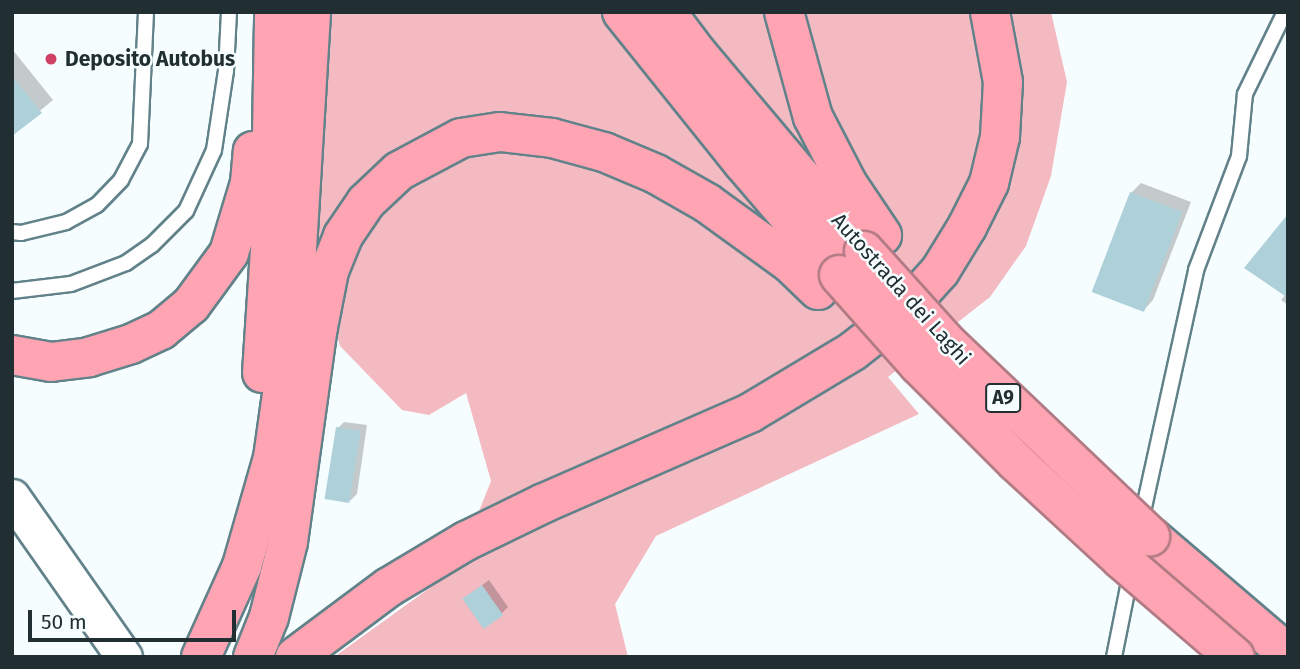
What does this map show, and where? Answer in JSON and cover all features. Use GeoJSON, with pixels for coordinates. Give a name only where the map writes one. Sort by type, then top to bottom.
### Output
{"type":"FeatureCollection","features":[{"type":"Feature","properties":{"kind":"highway"},"geometry":{"type":"LineString","coordinates":[[12,355],[51,362],[89,357],[131,344],[160,330],[191,305],[229,253],[250,183],[260,12]]}},
{"type":"Feature","properties":{"kind":"highway"},"geometry":{"type":"LineString","coordinates":[[252,535],[270,249],[274,12]]}},
{"type":"Feature","properties":{"kind":"highway"},"geometry":{"type":"LineString","coordinates":[[201,657],[224,610],[252,535],[273,458],[293,316],[312,12]]}},
{"type":"Feature","properties":{"kind":"highway","name":"Autostrada dei Laghi"},"geometry":{"type":"LineString","coordinates":[[622,12],[743,163],[851,263]]}},
{"type":"Feature","properties":{"kind":"highway","name":"Autostrada dei Laghi"},"geometry":{"type":"LineString","coordinates":[[666,12],[851,263],[919,366],[1135,548],[1288,654]]}},
{"type":"Feature","properties":{"kind":"highway"},"geometry":{"type":"LineString","coordinates":[[783,12],[813,117],[847,183],[851,263]]}},
{"type":"Feature","properties":{"kind":"highway"},"geometry":{"type":"LineString","coordinates":[[295,657],[389,587],[466,541],[544,503],[750,413],[853,351],[902,313],[940,271],[967,227],[989,183],[1000,137],[1003,82],[990,12]]}},
{"type":"Feature","properties":{"kind":"highway"},"geometry":{"type":"LineString","coordinates":[[253,657],[269,617],[288,542],[318,327],[329,271],[343,236],[366,202],[399,171],[461,138],[500,132],[552,138],[604,152],[656,174],[707,203],[790,263],[851,263],[961,329],[1135,548]]}},
{"type":"Feature","properties":{"kind":"highway","name":"Autostrada dei Laghi"},"geometry":{"type":"LineString","coordinates":[[1135,548],[1235,657]]}},
{"type":"Feature","properties":{"kind":"street"},"geometry":{"type":"LineString","coordinates":[[12,497],[124,657]]}},
{"type":"Feature","properties":{"kind":"lane"},"geometry":{"type":"LineString","coordinates":[[12,232],[21,233],[66,222],[97,205],[121,180],[140,144],[146,12]]}},
{"type":"Feature","properties":{"kind":"lane"},"geometry":{"type":"LineString","coordinates":[[12,291],[71,284],[125,263],[152,245],[186,211],[214,150],[226,71],[229,12]]}},
{"type":"Feature","properties":{"kind":"lane"},"geometry":{"type":"LineString","coordinates":[[1114,657],[1154,452],[1196,270],[1239,156],[1245,94],[1285,12]]}},
{"type":"Feature","properties":{"kind":"shaded area"},"geometry":{"type":"Polygon","coordinates":[[[323,12],[1051,12],[1067,82],[1051,176],[1026,246],[990,297],[888,377],[919,414],[656,536],[615,604],[628,657],[334,657],[456,569],[491,481],[466,393],[429,415],[402,410],[340,346],[312,246],[323,12]]]}},
{"type":"Feature","properties":{"kind":"building"},"geometry":{"type":"Polygon","coordinates":[[[12,76],[42,113],[12,136],[12,76]]]}},
{"type":"Feature","properties":{"kind":"building"},"geometry":{"type":"Polygon","coordinates":[[[1130,192],[1182,212],[1144,312],[1092,292],[1130,192]]]}},
{"type":"Feature","properties":{"kind":"building"},"geometry":{"type":"Polygon","coordinates":[[[1288,214],[1288,298],[1244,268],[1288,214]]]}},
{"type":"Feature","properties":{"kind":"building"},"geometry":{"type":"Polygon","coordinates":[[[336,427],[361,431],[349,503],[325,499],[336,427]]]}},
{"type":"Feature","properties":{"kind":"building"},"geometry":{"type":"Polygon","coordinates":[[[482,585],[503,615],[484,629],[462,599],[482,585]]]}},
{"type":"Feature","properties":{"kind":"place","name":"Deposito Autobus"},"geometry":{"type":"Point","coordinates":[51,59]}}]}
